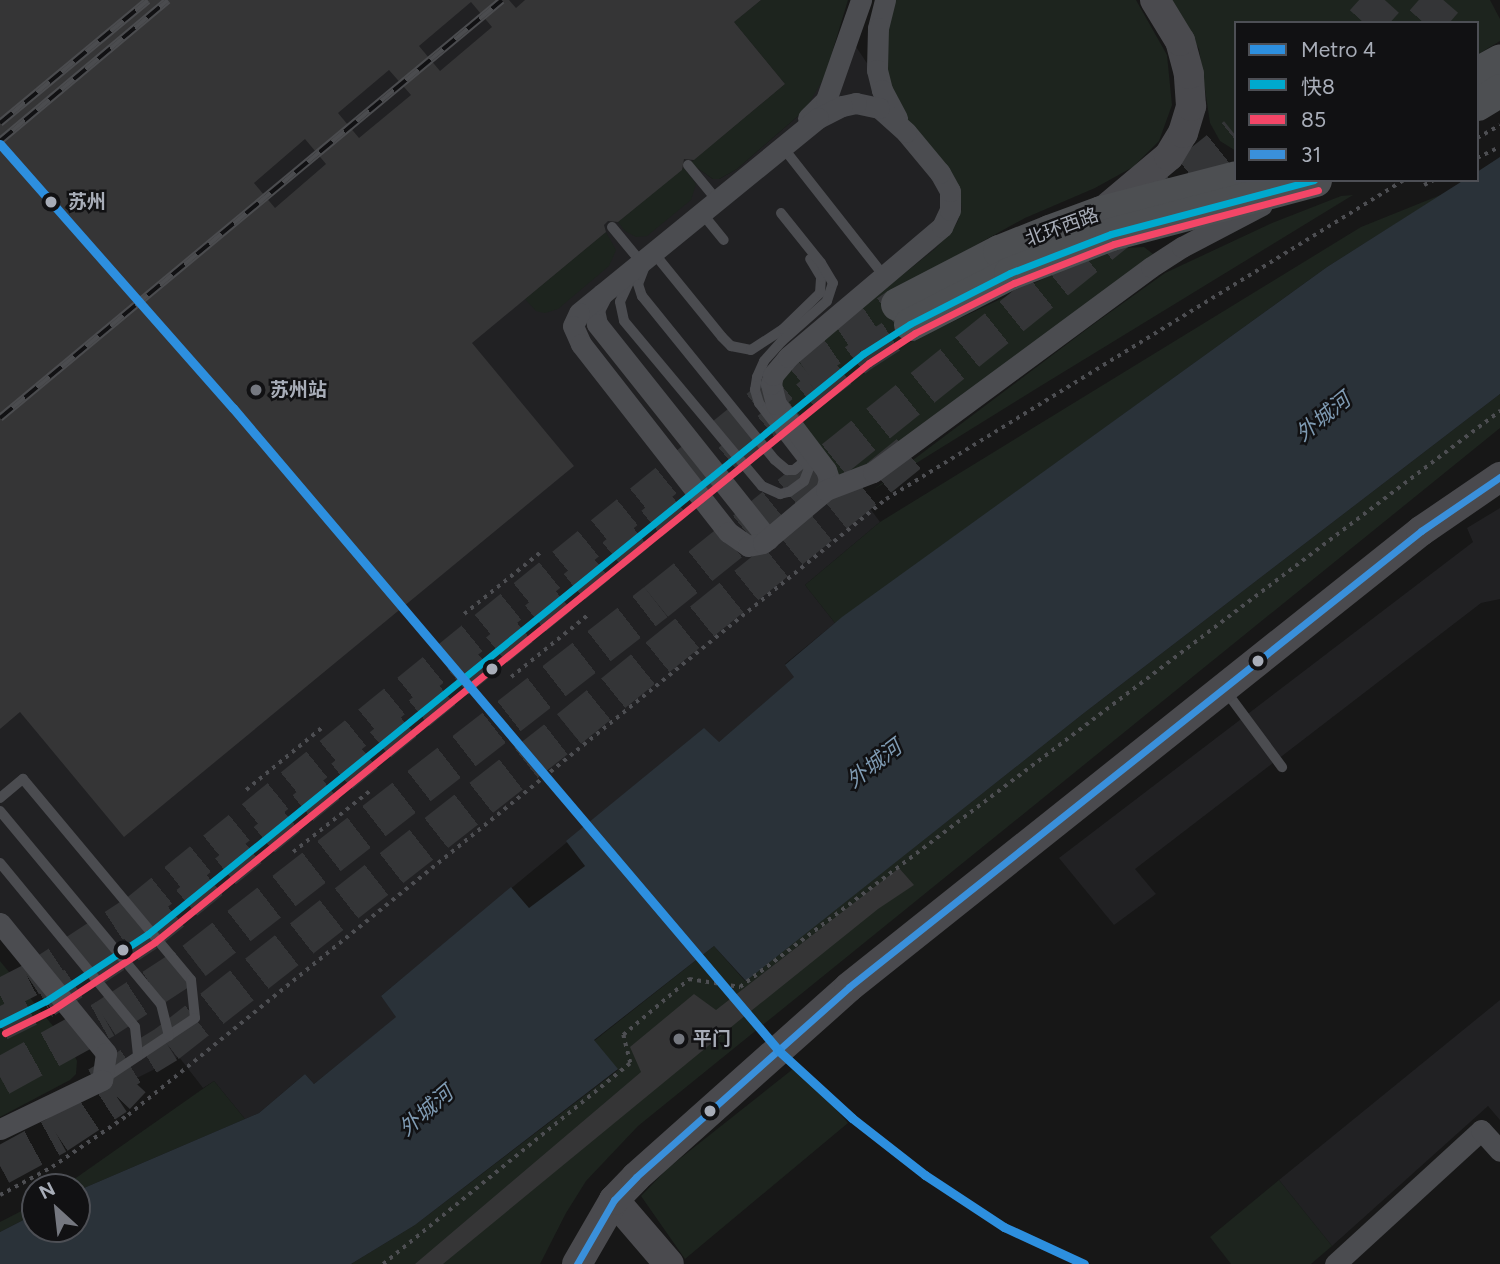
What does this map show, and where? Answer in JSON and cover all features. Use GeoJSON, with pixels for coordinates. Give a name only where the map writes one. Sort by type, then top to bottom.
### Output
{"type":"FeatureCollection","features":[{"type":"Feature","properties":{"kind":"main road"},"geometry":{"type":"LineString","coordinates":[[1101,212],[1169,156],[1183,133],[1191,106],[1189,74],[1180,41],[1155,0]]}},
{"type":"Feature","properties":{"kind":"main road"},"geometry":{"type":"LineString","coordinates":[[1479,72],[1500,60]]}},
{"type":"Feature","properties":{"kind":"main road"},"geometry":{"type":"LineString","coordinates":[[1479,103],[1500,90]]}},
{"type":"Feature","properties":{"kind":"main road","name":"北环西路"},"geometry":{"type":"LineString","coordinates":[[897,301],[999,251],[1101,212],[1234,178]]}},
{"type":"Feature","properties":{"kind":"main road","name":"北环西路"},"geometry":{"type":"LineString","coordinates":[[897,301],[1010,272],[1111,234],[1307,182]]}},
{"type":"Feature","properties":{"kind":"main road"},"geometry":{"type":"LineString","coordinates":[[577,1264],[614,1200],[636,1177],[849,987],[1421,531],[1500,477]]}},
{"type":"Feature","properties":{"kind":"main road"},"geometry":{"type":"LineString","coordinates":[[614,1200],[669,1264]]}},
{"type":"Feature","properties":{"kind":"street"},"geometry":{"type":"LineString","coordinates":[[861,0],[825,100],[784,142],[575,317],[573,326],[576,338],[732,536],[753,547],[768,539],[826,490],[873,472],[1074,322],[1182,247],[1309,182]]}},
{"type":"Feature","properties":{"kind":"street"},"geometry":{"type":"LineString","coordinates":[[826,490],[829,479],[814,463],[776,404],[771,384],[773,375],[788,356],[897,301],[950,210],[950,191],[940,173],[906,132],[886,101],[877,70],[878,28],[885,0]]}},
{"type":"Feature","properties":{"kind":"street"},"geometry":{"type":"LineString","coordinates":[[784,142],[830,111],[856,103],[879,108],[906,132]]}},
{"type":"Feature","properties":{"kind":"street"},"geometry":{"type":"LineString","coordinates":[[0,923],[106,1053],[102,1080],[0,1129]]}},
{"type":"Feature","properties":{"kind":"street"},"geometry":{"type":"LineString","coordinates":[[1335,1264],[1481,1130],[1500,1151]]}},
{"type":"Feature","properties":{"kind":"lane"},"geometry":{"type":"LineString","coordinates":[[784,142],[897,301]]}},
{"type":"Feature","properties":{"kind":"lane"},"geometry":{"type":"LineString","coordinates":[[688,165],[724,240]]}},
{"type":"Feature","properties":{"kind":"lane"},"geometry":{"type":"LineString","coordinates":[[612,227],[647,257],[731,345],[751,350],[783,329],[820,293],[821,277],[779,215],[821,263],[832,284],[827,302],[782,341],[764,361],[755,390],[759,403],[814,463]]}},
{"type":"Feature","properties":{"kind":"lane"},"geometry":{"type":"LineString","coordinates":[[647,257],[639,278],[642,296],[775,460],[787,470],[814,463]]}},
{"type":"Feature","properties":{"kind":"lane"},"geometry":{"type":"LineString","coordinates":[[647,257],[622,295],[619,307],[622,318],[762,486],[780,494],[798,487],[814,463]]}},
{"type":"Feature","properties":{"kind":"lane"},"geometry":{"type":"LineString","coordinates":[[1224,688],[1282,766]]}},
{"type":"Feature","properties":{"kind":"lane"},"geometry":{"type":"LineString","coordinates":[[0,798],[23,779],[191,980],[195,1018],[102,1080]]}},
{"type":"Feature","properties":{"kind":"lane"},"geometry":{"type":"LineString","coordinates":[[0,811],[160,1004],[169,1035]]}},
{"type":"Feature","properties":{"kind":"lane"},"geometry":{"type":"LineString","coordinates":[[0,863],[135,1027],[138,1056]]}},
{"type":"Feature","properties":{"kind":"path"},"geometry":{"type":"LineString","coordinates":[[1479,137],[1500,125]]}},
{"type":"Feature","properties":{"kind":"path"},"geometry":{"type":"LineString","coordinates":[[1479,157],[1500,147]]}},
{"type":"Feature","properties":{"kind":"path"},"geometry":{"type":"LineString","coordinates":[[0,1195],[90,1142],[150,1098],[886,499],[1401,182]]}},
{"type":"Feature","properties":{"kind":"path"},"geometry":{"type":"LineString","coordinates":[[1424,185],[1429,182]]}},
{"type":"Feature","properties":{"kind":"path"},"geometry":{"type":"LineString","coordinates":[[383,1264],[630,1063],[623,1035],[689,979],[740,987],[1500,411]]}},
{"type":"Feature","properties":{"kind":"path"},"geometry":{"type":"LineString","coordinates":[[464,614],[542,551]]}},
{"type":"Feature","properties":{"kind":"path"},"geometry":{"type":"LineString","coordinates":[[511,677],[589,614]]}},
{"type":"Feature","properties":{"kind":"path"},"geometry":{"type":"LineString","coordinates":[[246,790],[324,726]]}},
{"type":"Feature","properties":{"kind":"path"},"geometry":{"type":"LineString","coordinates":[[293,852],[372,790]]}},
{"type":"Feature","properties":{"kind":"shaded area","name":"苏州站"},"geometry":{"type":"Polygon","coordinates":[[[0,0],[761,0],[735,23],[785,84],[690,163],[713,179],[719,179],[737,169],[805,110],[843,27],[898,110],[957,183],[961,193],[962,208],[957,223],[936,248],[797,359],[847,477],[880,522],[805,585],[835,623],[785,664],[795,677],[718,743],[704,729],[381,996],[397,1017],[314,1084],[305,1074],[259,1113],[245,1119],[214,1081],[203,1088],[179,1057],[125,1084],[0,931],[0,0]]]}},
{"type":"Feature","properties":{"kind":"shaded area"},"geometry":{"type":"Polygon","coordinates":[[[761,0],[848,0],[825,76],[805,110],[737,169],[719,179],[713,179],[690,163],[785,84],[734,22],[761,0]]]}},
{"type":"Feature","properties":{"kind":"shaded area"},"geometry":{"type":"Polygon","coordinates":[[[892,0],[1136,0],[1167,55],[1172,105],[1159,141],[1133,167],[1095,188],[1025,218],[882,297],[906,344],[1062,270],[1124,248],[1144,247],[1153,254],[879,459],[839,476],[780,392],[781,380],[797,359],[936,248],[957,223],[962,208],[957,183],[898,110],[882,58],[892,0]]]}},
{"type":"Feature","properties":{"kind":"shaded area"},"geometry":{"type":"Polygon","coordinates":[[[1171,0],[1490,0],[1500,19],[1500,41],[1479,54],[1479,21],[1234,21],[1234,150],[1220,141],[1210,123],[1199,49],[1171,0]]]}},
{"type":"Feature","properties":{"kind":"shaded area"},"geometry":{"type":"Polygon","coordinates":[[[684,168],[696,184],[691,200],[647,236],[636,237],[625,231],[618,222],[684,168]]]}},
{"type":"Feature","properties":{"kind":"shaded area"},"geometry":{"type":"Polygon","coordinates":[[[1443,194],[1327,267],[835,623],[805,585],[880,522],[1028,431],[1361,227],[1443,194]]]}},
{"type":"Feature","properties":{"kind":"shaded area"},"geometry":{"type":"Polygon","coordinates":[[[1353,195],[873,490],[1165,273],[1272,223],[1341,196],[1353,195]]]}},
{"type":"Feature","properties":{"kind":"shaded area"},"geometry":{"type":"Polygon","coordinates":[[[606,232],[616,250],[609,266],[558,309],[545,313],[536,311],[525,299],[606,232]]]}},
{"type":"Feature","properties":{"kind":"shaded area"},"geometry":{"type":"Polygon","coordinates":[[[1500,394],[1500,428],[638,1126],[586,1181],[540,1264],[351,1264],[415,1225],[618,1070],[594,1041],[714,946],[745,981],[1084,713],[1500,394]]]}},
{"type":"Feature","properties":{"kind":"shaded area"},"geometry":{"type":"Polygon","coordinates":[[[1500,508],[1500,599],[1481,603],[1135,869],[1156,894],[1114,925],[1059,858],[1473,542],[1467,528],[1500,508]]]}},
{"type":"Feature","properties":{"kind":"shaded area"},"geometry":{"type":"Polygon","coordinates":[[[0,961],[71,1048],[77,1061],[76,1074],[70,1080],[0,1117],[0,961]]]}},
{"type":"Feature","properties":{"kind":"shaded area"},"geometry":{"type":"Polygon","coordinates":[[[1500,1000],[1500,1120],[1488,1106],[1332,1246],[1279,1180],[1500,1000]]]}},
{"type":"Feature","properties":{"kind":"shaded area"},"geometry":{"type":"Polygon","coordinates":[[[798,1065],[848,1123],[685,1259],[641,1196],[668,1168],[798,1065]]]}},
{"type":"Feature","properties":{"kind":"shaded area"},"geometry":{"type":"Polygon","coordinates":[[[214,1081],[245,1119],[91,1185],[91,1173],[83,1173],[214,1081]]]}},
{"type":"Feature","properties":{"kind":"shaded area"},"geometry":{"type":"Polygon","coordinates":[[[1279,1180],[1332,1246],[1311,1264],[1231,1264],[1210,1237],[1279,1180]]]}},
{"type":"Feature","properties":{"kind":"shaded area"},"geometry":{"type":"Polygon","coordinates":[[[21,1211],[21,1221],[0,1232],[0,1222],[21,1211]]]}},
{"type":"Feature","properties":{"kind":"water","name":"外城河"},"geometry":{"type":"Polygon","coordinates":[[[1500,157],[1500,394],[1084,713],[746,981],[714,946],[594,1040],[618,1069],[415,1225],[351,1264],[0,1264],[0,1232],[21,1221],[21,1243],[91,1243],[91,1185],[259,1113],[305,1074],[314,1084],[396,1017],[381,996],[511,887],[529,908],[585,866],[566,841],[704,728],[719,742],[794,677],[785,665],[842,617],[1327,267],[1461,182],[1479,182],[1479,171],[1500,157]]]}},
{"type":"Feature","properties":{"kind":"building","name":"苏州站"},"geometry":{"type":"Polygon","coordinates":[[[0,0],[509,0],[516,8],[525,0],[761,0],[734,22],[785,84],[694,160],[684,159],[682,170],[618,222],[608,221],[604,225],[606,232],[472,343],[574,466],[124,837],[20,712],[0,729],[0,0]],[[471,2],[419,46],[440,71],[492,27],[471,2]],[[389,70],[338,113],[359,138],[411,95],[389,70]],[[305,139],[254,183],[275,208],[326,164],[305,139]]]}},
{"type":"Feature","properties":{"kind":"building"},"geometry":{"type":"Polygon","coordinates":[[[899,868],[914,885],[878,909],[741,1019],[443,1264],[415,1264],[641,1072],[630,1047],[694,994],[716,1010],[899,868]]]}},
{"type":"Feature","properties":{"kind":"tunnel"},"geometry":{"type":"LineString","coordinates":[[1366,21],[1385,0]]}},
{"type":"Feature","properties":{"kind":"tunnel"},"geometry":{"type":"LineString","coordinates":[[1426,21],[1444,0]]}},
{"type":"Feature","properties":{"kind":"tunnel"},"geometry":{"type":"LineString","coordinates":[[0,1077],[105,1019],[194,961],[656,602],[1234,138]]}},
{"type":"Feature","properties":{"kind":"tunnel"},"geometry":{"type":"LineString","coordinates":[[0,995],[30,980],[136,911],[804,368],[897,304]]}},
{"type":"Feature","properties":{"kind":"tunnel"},"geometry":{"type":"LineString","coordinates":[[0,1024],[46,1001],[148,934],[815,390],[863,354],[910,324]]}},
{"type":"Feature","properties":{"kind":"tunnel"},"geometry":{"type":"LineString","coordinates":[[98,1086],[167,1044],[569,729],[914,450]]}},
{"type":"Feature","properties":{"kind":"tunnel"},"geometry":{"type":"LineString","coordinates":[[0,1166],[57,1135],[116,1096],[132,1079]]}},
{"type":"Feature","properties":{"kind":"railway"},"geometry":{"type":"LineString","coordinates":[[0,123],[148,0]]}},
{"type":"Feature","properties":{"kind":"railway"},"geometry":{"type":"LineString","coordinates":[[0,141],[168,0]]}},
{"type":"Feature","properties":{"kind":"railway"},"geometry":{"type":"LineString","coordinates":[[0,418],[502,0]]}},
{"type":"Feature","properties":{"kind":"metro line","name":"4"},"geometry":{"type":"LineString","coordinates":[[0,144],[233,408],[779,1051],[852,1118],[925,1175],[1004,1227],[1084,1264]]}},
{"type":"Feature","properties":{"kind":"transit line","name":"快8"},"geometry":{"type":"LineString","coordinates":[[0,1024],[46,1001],[148,934],[863,354],[910,324],[1010,273],[1111,234],[1306,182]]}},
{"type":"Feature","properties":{"kind":"transit line","name":"85"},"geometry":{"type":"LineString","coordinates":[[5,1033],[52,1010],[155,942],[869,363],[915,333],[1014,283],[1114,244],[1318,190]]}},
{"type":"Feature","properties":{"kind":"transit line","name":"31"},"geometry":{"type":"LineString","coordinates":[[577,1264],[614,1200],[636,1177],[849,987],[1421,531],[1500,477]]}},
{"type":"Feature","properties":{"kind":"place","name":"苏州"},"geometry":{"type":"Point","coordinates":[51,202]}},
{"type":"Feature","properties":{"kind":"place","name":"苏州站"},"geometry":{"type":"Point","coordinates":[256,390]}},
{"type":"Feature","properties":{"kind":"place","name":"平门"},"geometry":{"type":"Point","coordinates":[679,1039]}}]}
